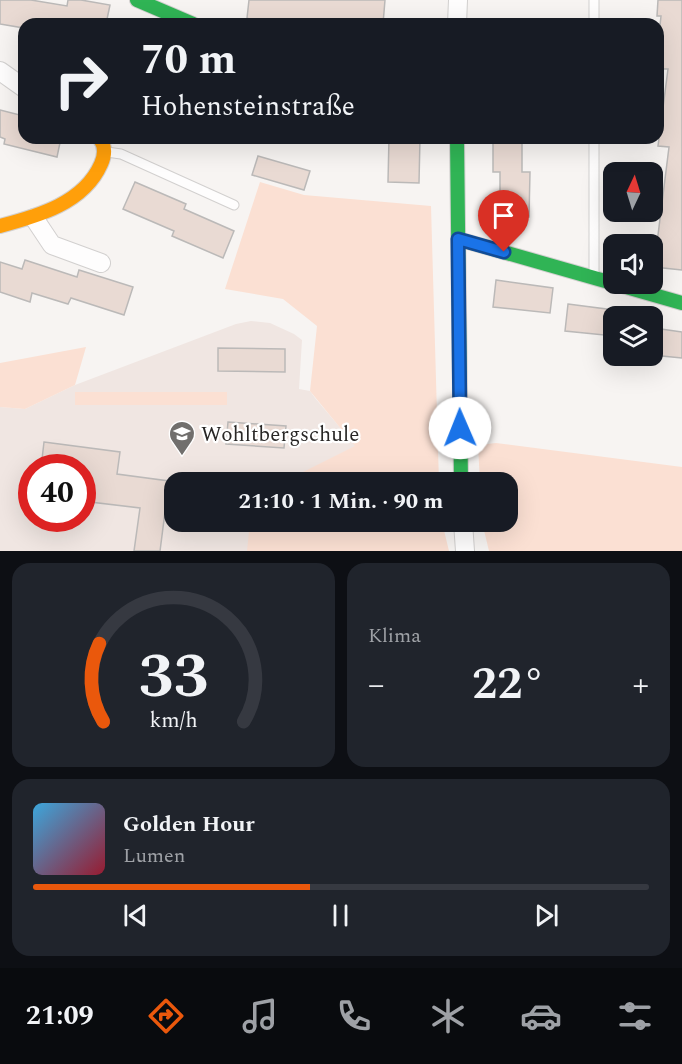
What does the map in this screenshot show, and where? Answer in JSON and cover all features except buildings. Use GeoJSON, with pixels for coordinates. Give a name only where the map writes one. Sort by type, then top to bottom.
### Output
{"type":"FeatureCollection","features":[{"type":"Feature","properties":{"kind":"street"},"geometry":{"type":"LineString","coordinates":[[137,0],[179,18]]}},
{"type":"Feature","properties":{"kind":"street"},"geometry":{"type":"LineString","coordinates":[[457,18],[458,0]]}},
{"type":"Feature","properties":{"kind":"street"},"geometry":{"type":"LineString","coordinates":[[0,71],[18,84]]}},
{"type":"Feature","properties":{"kind":"street"},"geometry":{"type":"LineString","coordinates":[[0,226],[34,218],[64,202],[89,184],[100,171],[105,151],[104,144]]}},
{"type":"Feature","properties":{"kind":"street"},"geometry":{"type":"LineString","coordinates":[[457,144],[461,472]]}},
{"type":"Feature","properties":{"kind":"street"},"geometry":{"type":"LineString","coordinates":[[34,218],[52,245],[101,263]]}},
{"type":"Feature","properties":{"kind":"street"},"geometry":{"type":"LineString","coordinates":[[458,239],[682,303]]}},
{"type":"Feature","properties":{"kind":"street"},"geometry":{"type":"LineString","coordinates":[[464,532],[465,551]]}},
{"type":"Feature","properties":{"kind":"lane"},"geometry":{"type":"LineString","coordinates":[[594,0],[594,18]]}},
{"type":"Feature","properties":{"kind":"lane"},"geometry":{"type":"LineString","coordinates":[[594,144],[594,279]]}},
{"type":"Feature","properties":{"kind":"lane"},"geometry":{"type":"LineString","coordinates":[[105,151],[121,154],[234,205]]}},
{"type":"Feature","properties":{"kind":"shaded area"},"geometry":{"type":"Polygon","coordinates":[[[260,182],[304,195],[431,206],[439,472],[303,472],[355,446],[310,391],[317,326],[283,299],[225,289],[260,182]]]}},
{"type":"Feature","properties":{"kind":"shaded area","name":"Wohltbergschule"},"geometry":{"type":"Polygon","coordinates":[[[251,321],[270,323],[294,334],[302,340],[299,389],[310,391],[377,472],[164,472],[164,532],[395,532],[401,551],[0,551],[0,407],[25,409],[75,385],[236,324],[251,321]]]}},
{"type":"Feature","properties":{"kind":"shaded area"},"geometry":{"type":"Polygon","coordinates":[[[86,347],[75,385],[25,409],[0,407],[0,363],[86,347]]]}},
{"type":"Feature","properties":{"kind":"shaded area"},"geometry":{"type":"Polygon","coordinates":[[[75,392],[227,392],[227,405],[75,405],[75,392]]]}},
{"type":"Feature","properties":{"kind":"shaded area"},"geometry":{"type":"Polygon","coordinates":[[[496,443],[682,467],[682,551],[489,551],[484,532],[518,532],[518,472],[479,472],[478,445],[496,443]]]}},
{"type":"Feature","properties":{"kind":"shaded area"},"geometry":{"type":"Polygon","coordinates":[[[249,532],[444,532],[449,551],[247,551],[249,532]]]}},
{"type":"Feature","properties":{"kind":"traffic: fast"},"geometry":{"type":"LineString","coordinates":[[137,0],[179,18]]}},
{"type":"Feature","properties":{"kind":"traffic: fast"},"geometry":{"type":"LineString","coordinates":[[457,144],[461,472]]}},
{"type":"Feature","properties":{"kind":"traffic: fast"},"geometry":{"type":"LineString","coordinates":[[458,239],[682,303]]}},
{"type":"Feature","properties":{"kind":"traffic: slow"},"geometry":{"type":"LineString","coordinates":[[0,226],[29,218],[72,198],[93,177],[102,161],[102,144]]}},
{"type":"Feature","properties":{"kind":"place","name":"Wohltbergschule"},"geometry":{"type":"Point","coordinates":[182,457]}},
{"type":"Feature","properties":{"kind":"route"},"geometry":{"type":"LineString","coordinates":[[460,428],[458,239],[504,252]]}}]}
